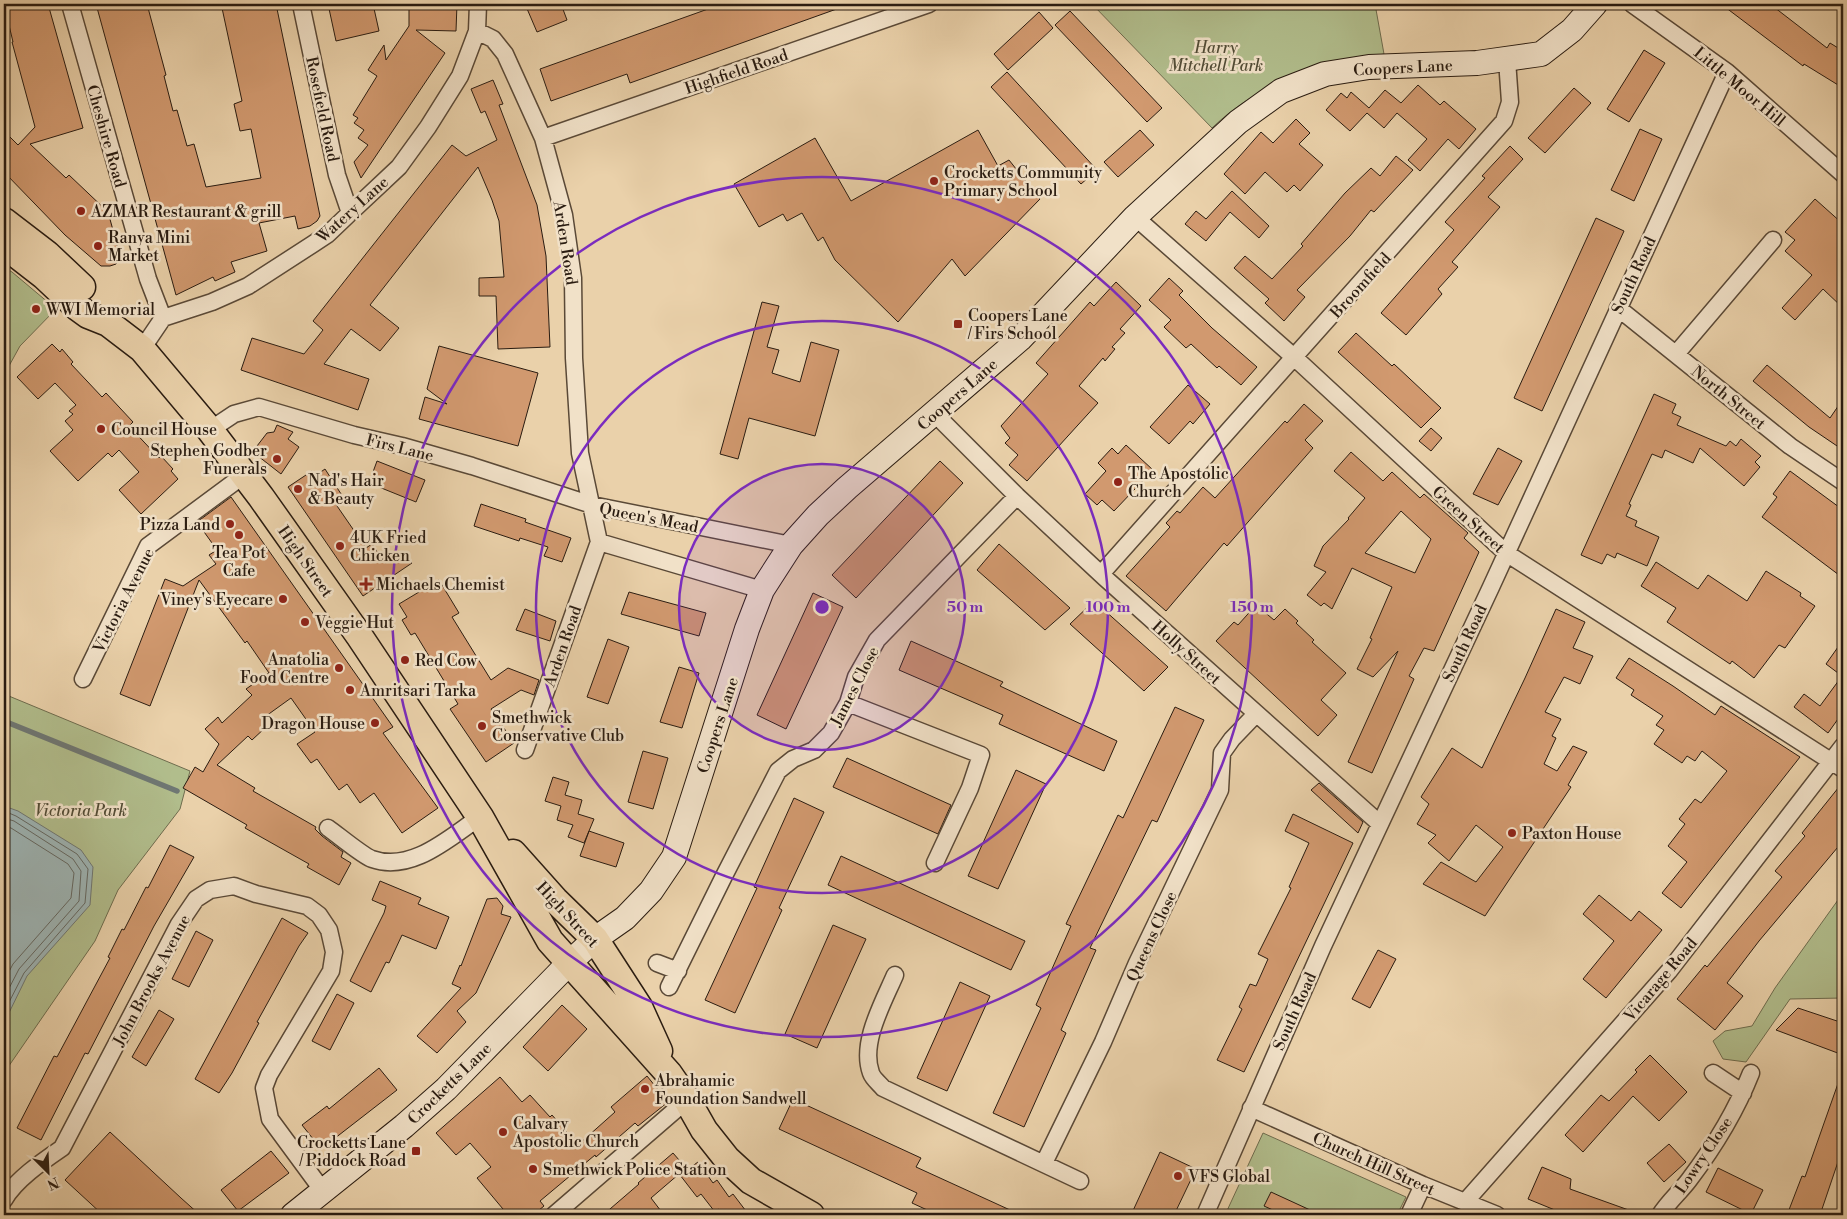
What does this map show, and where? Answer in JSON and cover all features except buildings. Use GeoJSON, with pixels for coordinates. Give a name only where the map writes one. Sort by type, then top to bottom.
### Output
{"type":"FeatureCollection","features":[{"type":"Feature","properties":{"kind":"main road","name":"High Street"},"geometry":{"type":"LineString","coordinates":[[4,220],[47,254],[99,304],[108,323]]}},
{"type":"Feature","properties":{"kind":"main road","name":"High Street"},"geometry":{"type":"LineString","coordinates":[[4,245],[44,276],[77,307],[88,315],[108,323],[142,350],[210,430],[360,637],[480,817],[550,941],[669,1074],[687,1100],[748,1161],[812,1215]]}},
{"type":"Feature","properties":{"kind":"main road","name":"High Street"},"geometry":{"type":"LineString","coordinates":[[480,817],[555,900],[595,939],[639,1007],[669,1074]]}},
{"type":"Feature","properties":{"kind":"street","name":"Cheshire Road"},"geometry":{"type":"LineString","coordinates":[[70,4],[145,271],[163,318]]}},
{"type":"Feature","properties":{"kind":"street","name":"Rosefield Road"},"geometry":{"type":"LineString","coordinates":[[301,4],[337,175],[350,213]]}},
{"type":"Feature","properties":{"kind":"street"},"geometry":{"type":"LineString","coordinates":[[477,31],[478,4]]}},
{"type":"Feature","properties":{"kind":"street","name":"Highfield Road"},"geometry":{"type":"LineString","coordinates":[[543,138],[929,4]]}},
{"type":"Feature","properties":{"kind":"street"},"geometry":{"type":"LineString","coordinates":[[1508,60],[1541,54],[1572,30],[1595,4]]}},
{"type":"Feature","properties":{"kind":"street","name":"Little Moor Hill"},"geometry":{"type":"LineString","coordinates":[[1632,4],[1727,72],[1843,174]]}},
{"type":"Feature","properties":{"kind":"street","name":"Watery Lane"},"geometry":{"type":"LineString","coordinates":[[163,318],[212,302],[248,286],[328,234],[399,167],[428,127],[460,76],[477,31]]}},
{"type":"Feature","properties":{"kind":"street","name":"Arden Road"},"geometry":{"type":"LineString","coordinates":[[477,31],[493,39],[505,54],[543,138],[564,214],[573,278],[577,419],[580,453],[592,505]]}},
{"type":"Feature","properties":{"kind":"street","name":"Coopers Lane"},"geometry":{"type":"LineString","coordinates":[[595,939],[625,918],[651,891],[674,857],[747,629],[762,590],[791,545],[818,515],[1020,339],[1135,217],[1238,122],[1280,91],[1325,74],[1369,67],[1508,60]]}},
{"type":"Feature","properties":{"kind":"street","name":"Broomfield"},"geometry":{"type":"LineString","coordinates":[[1101,574],[1504,121],[1510,102],[1508,60]]}},
{"type":"Feature","properties":{"kind":"street","name":"South Road"},"geometry":{"type":"LineString","coordinates":[[1205,1215],[1379,823],[1506,554],[1727,72]]}},
{"type":"Feature","properties":{"kind":"street","name":"Green Street"},"geometry":{"type":"LineString","coordinates":[[1135,217],[1295,358],[1506,554],[1837,765]]}},
{"type":"Feature","properties":{"kind":"street"},"geometry":{"type":"LineString","coordinates":[[1676,354],[1774,240]]}},
{"type":"Feature","properties":{"kind":"street","name":"North Street"},"geometry":{"type":"LineString","coordinates":[[1618,308],[1790,446],[1843,482]]}},
{"type":"Feature","properties":{"kind":"street"},"geometry":{"type":"LineString","coordinates":[[142,350],[163,318]]}},
{"type":"Feature","properties":{"kind":"street","name":"Firs Lane"},"geometry":{"type":"LineString","coordinates":[[210,430],[234,414],[259,407],[354,435],[402,446],[464,464],[592,505]]}},
{"type":"Feature","properties":{"kind":"street","name":"Holly Street"},"geometry":{"type":"LineString","coordinates":[[935,414],[1017,496],[1101,574],[1379,823]]}},
{"type":"Feature","properties":{"kind":"street","name":"Victoria Avenue"},"geometry":{"type":"LineString","coordinates":[[82,679],[148,546],[244,475]]}},
{"type":"Feature","properties":{"kind":"street","name":"James Close"},"geometry":{"type":"LineString","coordinates":[[669,987],[778,771],[793,759],[814,750],[831,733],[848,703],[856,676],[877,640],[1017,496]]}},
{"type":"Feature","properties":{"kind":"street","name":"Queen's Mead"},"geometry":{"type":"LineString","coordinates":[[599,542],[592,505],[791,545]]}},
{"type":"Feature","properties":{"kind":"street"},"geometry":{"type":"LineString","coordinates":[[599,542],[762,590]]}},
{"type":"Feature","properties":{"kind":"street","name":"Arden Road"},"geometry":{"type":"LineString","coordinates":[[525,750],[599,542]]}},
{"type":"Feature","properties":{"kind":"street"},"geometry":{"type":"LineString","coordinates":[[848,703],[981,755],[970,788],[936,863]]}},
{"type":"Feature","properties":{"kind":"street","name":"Queens Close"},"geometry":{"type":"LineString","coordinates":[[1044,1163],[1103,1042],[1137,963],[1220,790],[1222,753],[1232,739],[1256,714]]}},
{"type":"Feature","properties":{"kind":"street","name":"Vicarage Road"},"geometry":{"type":"LineString","coordinates":[[1465,1202],[1669,971],[1837,765],[1843,746]]}},
{"type":"Feature","properties":{"kind":"street"},"geometry":{"type":"LineString","coordinates":[[328,828],[372,859],[396,862],[424,854],[480,817]]}},
{"type":"Feature","properties":{"kind":"street","name":"John Brooks Avenue"},"geometry":{"type":"LineString","coordinates":[[4,1200],[9,1192],[62,1148],[179,924],[196,899],[210,890],[234,886],[306,906],[319,916],[329,930],[334,952],[331,971],[269,1075],[264,1088],[270,1119],[322,1191]]}},
{"type":"Feature","properties":{"kind":"street","name":"Crocketts Lane"},"geometry":{"type":"LineString","coordinates":[[293,1215],[404,1126],[446,1089],[569,963],[595,939]]}},
{"type":"Feature","properties":{"kind":"street"},"geometry":{"type":"LineString","coordinates":[[657,963],[678,971]]}},
{"type":"Feature","properties":{"kind":"street"},"geometry":{"type":"LineString","coordinates":[[894,975],[870,1035],[867,1054],[871,1074],[884,1088],[1080,1181]]}},
{"type":"Feature","properties":{"kind":"street","name":"Lowry Close"},"geometry":{"type":"LineString","coordinates":[[1660,1215],[1717,1141],[1743,1093],[1751,1073]]}},
{"type":"Feature","properties":{"kind":"street"},"geometry":{"type":"LineString","coordinates":[[1712,1074],[1743,1093]]}},
{"type":"Feature","properties":{"kind":"street"},"geometry":{"type":"LineString","coordinates":[[554,1215],[687,1100]]}},
{"type":"Feature","properties":{"kind":"street","name":"Church Hill Street"},"geometry":{"type":"LineString","coordinates":[[1251,1108],[1422,1185],[1497,1215]]}},
{"type":"Feature","properties":{"kind":"street"},"geometry":{"type":"LineString","coordinates":[[1409,1215],[1422,1185]]}},
{"type":"Feature","properties":{"kind":"green space","name":"Harry Mitchell Park"},"geometry":{"type":"Polygon","coordinates":[[[1092,4],[1375,4],[1384,54],[1332,64],[1278,83],[1250,98],[1212,128],[1092,4]]]}},
{"type":"Feature","properties":{"kind":"green space"},"geometry":{"type":"Polygon","coordinates":[[[4,267],[56,309],[20,346],[4,375],[4,267]]]}},
{"type":"Feature","properties":{"kind":"green space","name":"Victoria Park"},"geometry":{"type":"Polygon","coordinates":[[[4,694],[190,771],[180,809],[118,890],[95,941],[4,1073],[4,694]]]}},
{"type":"Feature","properties":{"kind":"green space"},"geometry":{"type":"Polygon","coordinates":[[[1843,893],[1843,998],[1790,999],[1746,1062],[1723,1059],[1713,1041],[1725,1031],[1752,1026],[1775,988],[1843,893]]]}},
{"type":"Feature","properties":{"kind":"green space"},"geometry":{"type":"Polygon","coordinates":[[[1263,1133],[1406,1197],[1397,1215],[1225,1215],[1263,1133]]]}},
{"type":"Feature","properties":{"kind":"water"},"geometry":{"type":"Polygon","coordinates":[[[4,806],[18,811],[81,850],[93,867],[90,905],[27,976],[4,1023],[4,806]]]}},
{"type":"Feature","properties":{"kind":"waterway"},"geometry":{"type":"LineString","coordinates":[[4,721],[177,791]]}},
{"type":"Feature","properties":{"kind":"place","name":"Crocketts Community Primary School"},"geometry":{"type":"Point","coordinates":[934,181]}},
{"type":"Feature","properties":{"kind":"place","name":"AZMAR Restaurant & grill"},"geometry":{"type":"Point","coordinates":[81,211]}},
{"type":"Feature","properties":{"kind":"place","name":"Ranya Mini Market"},"geometry":{"type":"Point","coordinates":[98,246]}},
{"type":"Feature","properties":{"kind":"place","name":"WWI Memorial"},"geometry":{"type":"Point","coordinates":[36,309]}},
{"type":"Feature","properties":{"kind":"place","name":"Coopers Lane / Firs School"},"geometry":{"type":"Point","coordinates":[958,324]}},
{"type":"Feature","properties":{"kind":"place","name":"Council House"},"geometry":{"type":"Point","coordinates":[101,429]}},
{"type":"Feature","properties":{"kind":"place","name":"Stephen Godber Funerals"},"geometry":{"type":"Point","coordinates":[277,459]}},
{"type":"Feature","properties":{"kind":"place","name":"The Apostolic Church"},"geometry":{"type":"Point","coordinates":[1118,482]}},
{"type":"Feature","properties":{"kind":"place","name":"Nad's Hair & Beauty"},"geometry":{"type":"Point","coordinates":[298,489]}},
{"type":"Feature","properties":{"kind":"place","name":"Pizza Land"},"geometry":{"type":"Point","coordinates":[230,524]}},
{"type":"Feature","properties":{"kind":"place","name":"Tea Pot Cafe"},"geometry":{"type":"Point","coordinates":[239,535]}},
{"type":"Feature","properties":{"kind":"place","name":"4UK Fried Chicken"},"geometry":{"type":"Point","coordinates":[340,546]}},
{"type":"Feature","properties":{"kind":"place","name":"Michaels Chemist"},"geometry":{"type":"Point","coordinates":[366,584]}},
{"type":"Feature","properties":{"kind":"place","name":"Viney's Eyecare"},"geometry":{"type":"Point","coordinates":[283,599]}},
{"type":"Feature","properties":{"kind":"place","name":"Veggie Hut"},"geometry":{"type":"Point","coordinates":[305,622]}},
{"type":"Feature","properties":{"kind":"place","name":"Red Cow"},"geometry":{"type":"Point","coordinates":[405,660]}},
{"type":"Feature","properties":{"kind":"place","name":"Anatolia Food Centre"},"geometry":{"type":"Point","coordinates":[339,668]}},
{"type":"Feature","properties":{"kind":"place","name":"Amritsari Tarka"},"geometry":{"type":"Point","coordinates":[350,690]}},
{"type":"Feature","properties":{"kind":"place","name":"Dragon House"},"geometry":{"type":"Point","coordinates":[375,723]}},
{"type":"Feature","properties":{"kind":"place","name":"Smethwick Conservative Club"},"geometry":{"type":"Point","coordinates":[482,726]}},
{"type":"Feature","properties":{"kind":"place","name":"Paxton House"},"geometry":{"type":"Point","coordinates":[1512,833]}},
{"type":"Feature","properties":{"kind":"place","name":"Abrahamic Foundation Sandwell"},"geometry":{"type":"Point","coordinates":[645,1089]}},
{"type":"Feature","properties":{"kind":"place","name":"Calvary Apostolic Church"},"geometry":{"type":"Point","coordinates":[503,1132]}},
{"type":"Feature","properties":{"kind":"place","name":"Crocketts Lane / Piddock Road"},"geometry":{"type":"Point","coordinates":[416,1151]}},
{"type":"Feature","properties":{"kind":"place","name":"Smethwick Police Station"},"geometry":{"type":"Point","coordinates":[533,1169]}},
{"type":"Feature","properties":{"kind":"place","name":"VFS Global"},"geometry":{"type":"Point","coordinates":[1178,1176]}}]}
